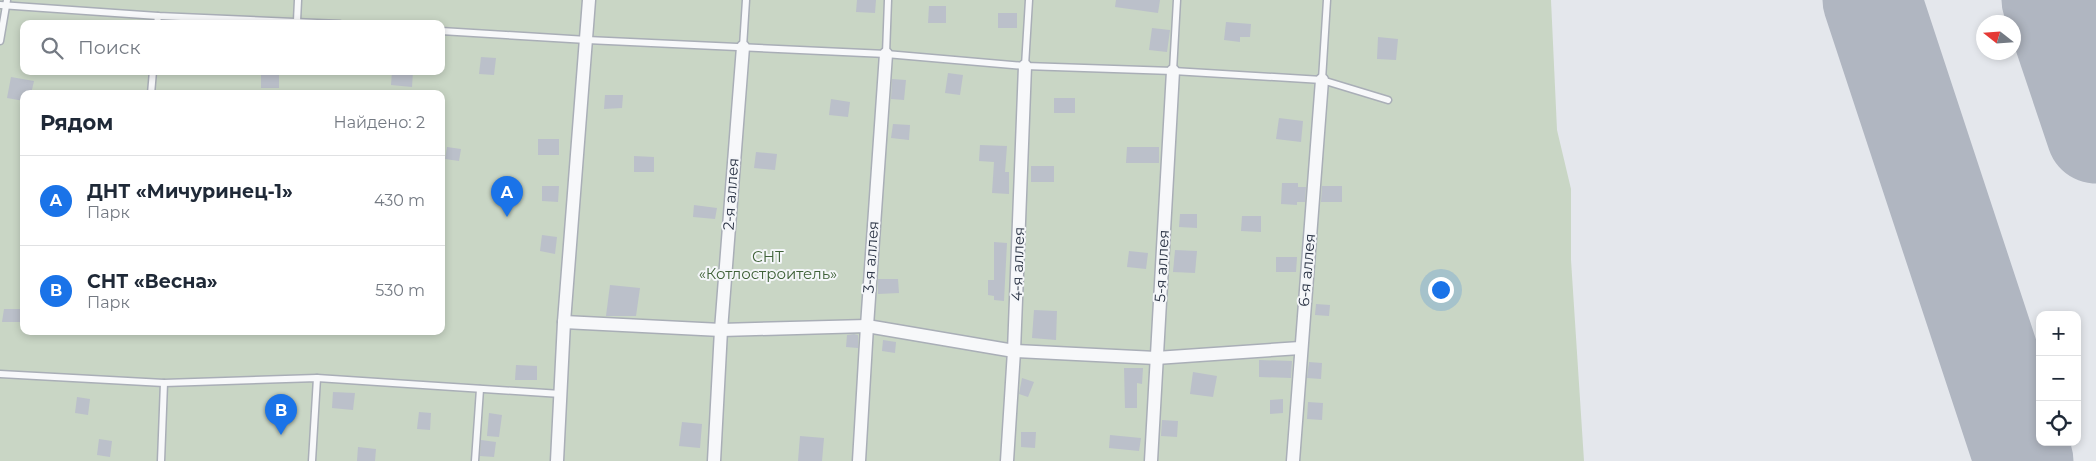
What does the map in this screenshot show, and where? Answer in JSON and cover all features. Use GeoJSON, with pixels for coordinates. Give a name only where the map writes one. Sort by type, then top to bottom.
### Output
{"type":"FeatureCollection","features":[{"type":"Feature","properties":{"kind":"street"},"geometry":{"type":"LineString","coordinates":[[557,461],[564,322],[589,0]]}},
{"type":"Feature","properties":{"kind":"street","name":"2-я аллея"},"geometry":{"type":"LineString","coordinates":[[714,461],[721,330],[742,47]]}},
{"type":"Feature","properties":{"kind":"street","name":"3-я аллея"},"geometry":{"type":"LineString","coordinates":[[859,461],[866,326],[886,54]]}},
{"type":"Feature","properties":{"kind":"street","name":"4-я аллея"},"geometry":{"type":"LineString","coordinates":[[1007,461],[1014,351],[1025,66]]}},
{"type":"Feature","properties":{"kind":"street","name":"5-я аллея"},"geometry":{"type":"LineString","coordinates":[[1150,461],[1173,70]]}},
{"type":"Feature","properties":{"kind":"street","name":"6-я аллея"},"geometry":{"type":"LineString","coordinates":[[1293,461],[1300,348],[1322,80]]}},
{"type":"Feature","properties":{"kind":"street"},"geometry":{"type":"LineString","coordinates":[[564,322],[721,330],[866,326],[1014,351],[1156,358],[1300,348]]}},
{"type":"Feature","properties":{"kind":"lane"},"geometry":{"type":"LineString","coordinates":[[297,20],[298,0]]}},
{"type":"Feature","properties":{"kind":"lane"},"geometry":{"type":"LineString","coordinates":[[742,47],[746,0]]}},
{"type":"Feature","properties":{"kind":"lane"},"geometry":{"type":"LineString","coordinates":[[886,54],[888,0]]}},
{"type":"Feature","properties":{"kind":"lane"},"geometry":{"type":"LineString","coordinates":[[1025,66],[1029,0]]}},
{"type":"Feature","properties":{"kind":"lane"},"geometry":{"type":"LineString","coordinates":[[1173,70],[1177,0]]}},
{"type":"Feature","properties":{"kind":"lane"},"geometry":{"type":"LineString","coordinates":[[1322,80],[1327,0]]}},
{"type":"Feature","properties":{"kind":"lane"},"geometry":{"type":"LineString","coordinates":[[0,41],[5,3],[158,16],[269,20]]}},
{"type":"Feature","properties":{"kind":"lane"},"geometry":{"type":"LineString","coordinates":[[158,16],[158,20]]}},
{"type":"Feature","properties":{"kind":"lane"},"geometry":{"type":"LineString","coordinates":[[445,30],[587,40],[886,54],[1025,66],[1173,70],[1322,80],[1388,100]]}},
{"type":"Feature","properties":{"kind":"lane"},"geometry":{"type":"LineString","coordinates":[[151,90],[153,75]]}},
{"type":"Feature","properties":{"kind":"lane"},"geometry":{"type":"LineString","coordinates":[[0,374],[164,383],[317,378],[561,394]]}},
{"type":"Feature","properties":{"kind":"lane"},"geometry":{"type":"LineString","coordinates":[[312,461],[317,378]]}},
{"type":"Feature","properties":{"kind":"lane"},"geometry":{"type":"LineString","coordinates":[[160,461],[164,383]]}},
{"type":"Feature","properties":{"kind":"lane"},"geometry":{"type":"LineString","coordinates":[[475,461],[480,389]]}},
{"type":"Feature","properties":{"kind":"green space","name":"СНТ «Котлостроитель»"},"geometry":{"type":"Polygon","coordinates":[[[0,0],[1551,0],[1557,130],[1571,189],[1571,260],[1584,461],[0,461],[0,0]]]}},
{"type":"Feature","properties":{"kind":"building"},"geometry":{"type":"Polygon","coordinates":[[[857,0],[876,0],[875,13],[856,12],[857,0]]]}},
{"type":"Feature","properties":{"kind":"building"},"geometry":{"type":"Polygon","coordinates":[[[1116,0],[1160,0],[1158,13],[1115,7],[1116,0]]]}},
{"type":"Feature","properties":{"kind":"building"},"geometry":{"type":"Polygon","coordinates":[[[929,6],[946,6],[946,23],[928,23],[929,6]]]}},
{"type":"Feature","properties":{"kind":"building"},"geometry":{"type":"Polygon","coordinates":[[[998,13],[1017,13],[1017,28],[998,28],[998,13]]]}},
{"type":"Feature","properties":{"kind":"building"},"geometry":{"type":"Polygon","coordinates":[[[1226,22],[1251,24],[1250,37],[1240,37],[1240,42],[1224,40],[1226,22]]]}},
{"type":"Feature","properties":{"kind":"building"},"geometry":{"type":"Polygon","coordinates":[[[1152,28],[1170,30],[1167,52],[1149,50],[1152,28]]]}},
{"type":"Feature","properties":{"kind":"building"},"geometry":{"type":"Polygon","coordinates":[[[1378,37],[1398,39],[1396,60],[1377,59],[1378,37]]]}},
{"type":"Feature","properties":{"kind":"building"},"geometry":{"type":"Polygon","coordinates":[[[481,57],[496,58],[494,75],[479,74],[481,57]]]}},
{"type":"Feature","properties":{"kind":"building"},"geometry":{"type":"Polygon","coordinates":[[[948,73],[963,75],[960,95],[945,93],[948,73]]]}},
{"type":"Feature","properties":{"kind":"building"},"geometry":{"type":"Polygon","coordinates":[[[261,75],[279,75],[279,88],[261,88],[261,75]]]}},
{"type":"Feature","properties":{"kind":"building"},"geometry":{"type":"Polygon","coordinates":[[[392,75],[413,75],[412,87],[391,85],[392,75]]]}},
{"type":"Feature","properties":{"kind":"building"},"geometry":{"type":"Polygon","coordinates":[[[11,77],[34,81],[32,90],[20,90],[20,100],[7,98],[11,77]]]}},
{"type":"Feature","properties":{"kind":"building"},"geometry":{"type":"Polygon","coordinates":[[[892,79],[906,80],[904,100],[891,99],[892,79]]]}},
{"type":"Feature","properties":{"kind":"building"},"geometry":{"type":"Polygon","coordinates":[[[605,95],[623,95],[622,108],[604,109],[605,95]]]}},
{"type":"Feature","properties":{"kind":"building"},"geometry":{"type":"Polygon","coordinates":[[[1054,98],[1075,98],[1075,113],[1054,113],[1054,98]]]}},
{"type":"Feature","properties":{"kind":"building"},"geometry":{"type":"Polygon","coordinates":[[[831,99],[850,102],[848,117],[829,115],[831,99]]]}},
{"type":"Feature","properties":{"kind":"building"},"geometry":{"type":"Polygon","coordinates":[[[1279,118],[1303,121],[1301,142],[1276,139],[1279,118]]]}},
{"type":"Feature","properties":{"kind":"building"},"geometry":{"type":"Polygon","coordinates":[[[893,124],[910,125],[909,140],[891,138],[893,124]]]}},
{"type":"Feature","properties":{"kind":"building"},"geometry":{"type":"Polygon","coordinates":[[[538,139],[559,139],[559,155],[538,155],[538,139]]]}},
{"type":"Feature","properties":{"kind":"building"},"geometry":{"type":"Polygon","coordinates":[[[980,145],[1007,146],[1005,172],[1009,172],[1009,194],[992,193],[994,162],[979,161],[980,145]]]}},
{"type":"Feature","properties":{"kind":"building"},"geometry":{"type":"Polygon","coordinates":[[[447,147],[461,149],[459,161],[445,159],[447,147]]]}},
{"type":"Feature","properties":{"kind":"building"},"geometry":{"type":"Polygon","coordinates":[[[1127,147],[1159,147],[1159,163],[1126,163],[1127,147]]]}},
{"type":"Feature","properties":{"kind":"building"},"geometry":{"type":"Polygon","coordinates":[[[756,152],[777,154],[775,170],[754,168],[756,152]]]}},
{"type":"Feature","properties":{"kind":"building"},"geometry":{"type":"Polygon","coordinates":[[[634,156],[654,157],[654,172],[634,172],[634,156]]]}},
{"type":"Feature","properties":{"kind":"building"},"geometry":{"type":"Polygon","coordinates":[[[1031,166],[1054,166],[1054,182],[1031,182],[1031,166]]]}},
{"type":"Feature","properties":{"kind":"building"},"geometry":{"type":"Polygon","coordinates":[[[1282,183],[1298,183],[1298,187],[1306,187],[1305,202],[1297,202],[1297,205],[1281,204],[1282,183]]]}},
{"type":"Feature","properties":{"kind":"building"},"geometry":{"type":"Polygon","coordinates":[[[542,186],[559,186],[558,202],[542,201],[542,186]]]}},
{"type":"Feature","properties":{"kind":"building"},"geometry":{"type":"Polygon","coordinates":[[[1322,186],[1342,186],[1342,202],[1321,202],[1322,186]]]}},
{"type":"Feature","properties":{"kind":"building"},"geometry":{"type":"Polygon","coordinates":[[[694,205],[717,208],[715,219],[693,217],[694,205]]]}},
{"type":"Feature","properties":{"kind":"building"},"geometry":{"type":"Polygon","coordinates":[[[1180,214],[1197,214],[1197,228],[1179,227],[1180,214]]]}},
{"type":"Feature","properties":{"kind":"building"},"geometry":{"type":"Polygon","coordinates":[[[1242,216],[1261,216],[1261,232],[1241,231],[1242,216]]]}},
{"type":"Feature","properties":{"kind":"building"},"geometry":{"type":"Polygon","coordinates":[[[542,235],[557,237],[555,254],[540,251],[542,235]]]}},
{"type":"Feature","properties":{"kind":"building"},"geometry":{"type":"Polygon","coordinates":[[[994,242],[1007,243],[1004,301],[994,300],[994,296],[988,295],[988,280],[994,280],[994,242]]]}},
{"type":"Feature","properties":{"kind":"building"},"geometry":{"type":"Polygon","coordinates":[[[1175,250],[1197,251],[1195,273],[1173,272],[1175,250]]]}},
{"type":"Feature","properties":{"kind":"building"},"geometry":{"type":"Polygon","coordinates":[[[1129,251],[1148,253],[1146,269],[1127,267],[1129,251]]]}},
{"type":"Feature","properties":{"kind":"building"},"geometry":{"type":"Polygon","coordinates":[[[1276,257],[1297,257],[1296,272],[1276,272],[1276,257]]]}},
{"type":"Feature","properties":{"kind":"building"},"geometry":{"type":"Polygon","coordinates":[[[878,279],[898,279],[899,293],[878,294],[878,279]]]}},
{"type":"Feature","properties":{"kind":"building"},"geometry":{"type":"Polygon","coordinates":[[[610,285],[640,288],[636,316],[606,316],[610,285]]]}},
{"type":"Feature","properties":{"kind":"building"},"geometry":{"type":"Polygon","coordinates":[[[1316,304],[1330,305],[1329,316],[1315,315],[1316,304]]]}},
{"type":"Feature","properties":{"kind":"building"},"geometry":{"type":"Polygon","coordinates":[[[4,309],[20,309],[20,322],[2,322],[4,309]]]}},
{"type":"Feature","properties":{"kind":"building"},"geometry":{"type":"Polygon","coordinates":[[[1034,310],[1057,311],[1056,340],[1032,338],[1034,310]]]}},
{"type":"Feature","properties":{"kind":"building"},"geometry":{"type":"Polygon","coordinates":[[[847,335],[858,335],[858,348],[846,347],[847,335]]]}},
{"type":"Feature","properties":{"kind":"building"},"geometry":{"type":"Polygon","coordinates":[[[883,340],[896,342],[895,353],[882,351],[883,340]]]}},
{"type":"Feature","properties":{"kind":"building"},"geometry":{"type":"Polygon","coordinates":[[[1259,360],[1292,361],[1291,378],[1259,377],[1259,360]]]}},
{"type":"Feature","properties":{"kind":"building"},"geometry":{"type":"Polygon","coordinates":[[[1309,362],[1322,363],[1321,379],[1307,378],[1309,362]]]}},
{"type":"Feature","properties":{"kind":"building"},"geometry":{"type":"Polygon","coordinates":[[[516,365],[537,366],[537,380],[515,380],[516,365]]]}},
{"type":"Feature","properties":{"kind":"building"},"geometry":{"type":"Polygon","coordinates":[[[1124,368],[1143,368],[1142,384],[1137,383],[1137,408],[1125,408],[1124,368]]]}},
{"type":"Feature","properties":{"kind":"building"},"geometry":{"type":"Polygon","coordinates":[[[1193,372],[1217,376],[1213,397],[1190,394],[1193,372]]]}},
{"type":"Feature","properties":{"kind":"building"},"geometry":{"type":"Polygon","coordinates":[[[1022,378],[1034,382],[1028,397],[1019,394],[1022,378]]]}},
{"type":"Feature","properties":{"kind":"building"},"geometry":{"type":"Polygon","coordinates":[[[333,392],[355,393],[353,410],[332,408],[333,392]]]}},
{"type":"Feature","properties":{"kind":"building"},"geometry":{"type":"Polygon","coordinates":[[[77,397],[90,399],[88,415],[75,413],[77,397]]]}},
{"type":"Feature","properties":{"kind":"building"},"geometry":{"type":"Polygon","coordinates":[[[1283,399],[1283,413],[1270,414],[1270,400],[1283,399]]]}},
{"type":"Feature","properties":{"kind":"building"},"geometry":{"type":"Polygon","coordinates":[[[1308,402],[1323,403],[1322,420],[1307,419],[1308,402]]]}},
{"type":"Feature","properties":{"kind":"building"},"geometry":{"type":"Polygon","coordinates":[[[419,412],[431,413],[430,430],[417,429],[419,412]]]}},
{"type":"Feature","properties":{"kind":"building"},"geometry":{"type":"Polygon","coordinates":[[[489,413],[502,415],[499,437],[487,436],[489,413]]]}},
{"type":"Feature","properties":{"kind":"building"},"geometry":{"type":"Polygon","coordinates":[[[1162,420],[1178,421],[1177,437],[1161,436],[1162,420]]]}},
{"type":"Feature","properties":{"kind":"building"},"geometry":{"type":"Polygon","coordinates":[[[682,422],[702,424],[700,448],[679,446],[682,422]]]}},
{"type":"Feature","properties":{"kind":"building"},"geometry":{"type":"Polygon","coordinates":[[[1021,432],[1036,432],[1035,448],[1021,447],[1021,432]]]}},
{"type":"Feature","properties":{"kind":"building"},"geometry":{"type":"Polygon","coordinates":[[[1110,435],[1141,438],[1139,451],[1109,448],[1110,435]]]}},
{"type":"Feature","properties":{"kind":"building"},"geometry":{"type":"Polygon","coordinates":[[[800,436],[824,438],[822,461],[798,461],[800,436]]]}},
{"type":"Feature","properties":{"kind":"building"},"geometry":{"type":"Polygon","coordinates":[[[99,439],[112,441],[110,457],[97,455],[99,439]]]}},
{"type":"Feature","properties":{"kind":"building"},"geometry":{"type":"Polygon","coordinates":[[[481,440],[496,442],[494,457],[480,456],[481,440]]]}},
{"type":"Feature","properties":{"kind":"building"},"geometry":{"type":"Polygon","coordinates":[[[358,447],[376,449],[375,461],[357,461],[358,447]]]}},
{"type":"Feature","properties":{"kind":"runway"},"geometry":{"type":"LineString","coordinates":[[1872,0],[2024,461]]}},
{"type":"Feature","properties":{"kind":"runway"},"geometry":{"type":"LineString","coordinates":[[2051,0],[2096,134]]}},
{"type":"Feature","properties":{"kind":"place","name":"ДНТ «Мичуринец-1»"},"geometry":{"type":"Point","coordinates":[507,217]}},
{"type":"Feature","properties":{"kind":"place","name":"СНТ «Весна»"},"geometry":{"type":"Point","coordinates":[281,435]}}]}
